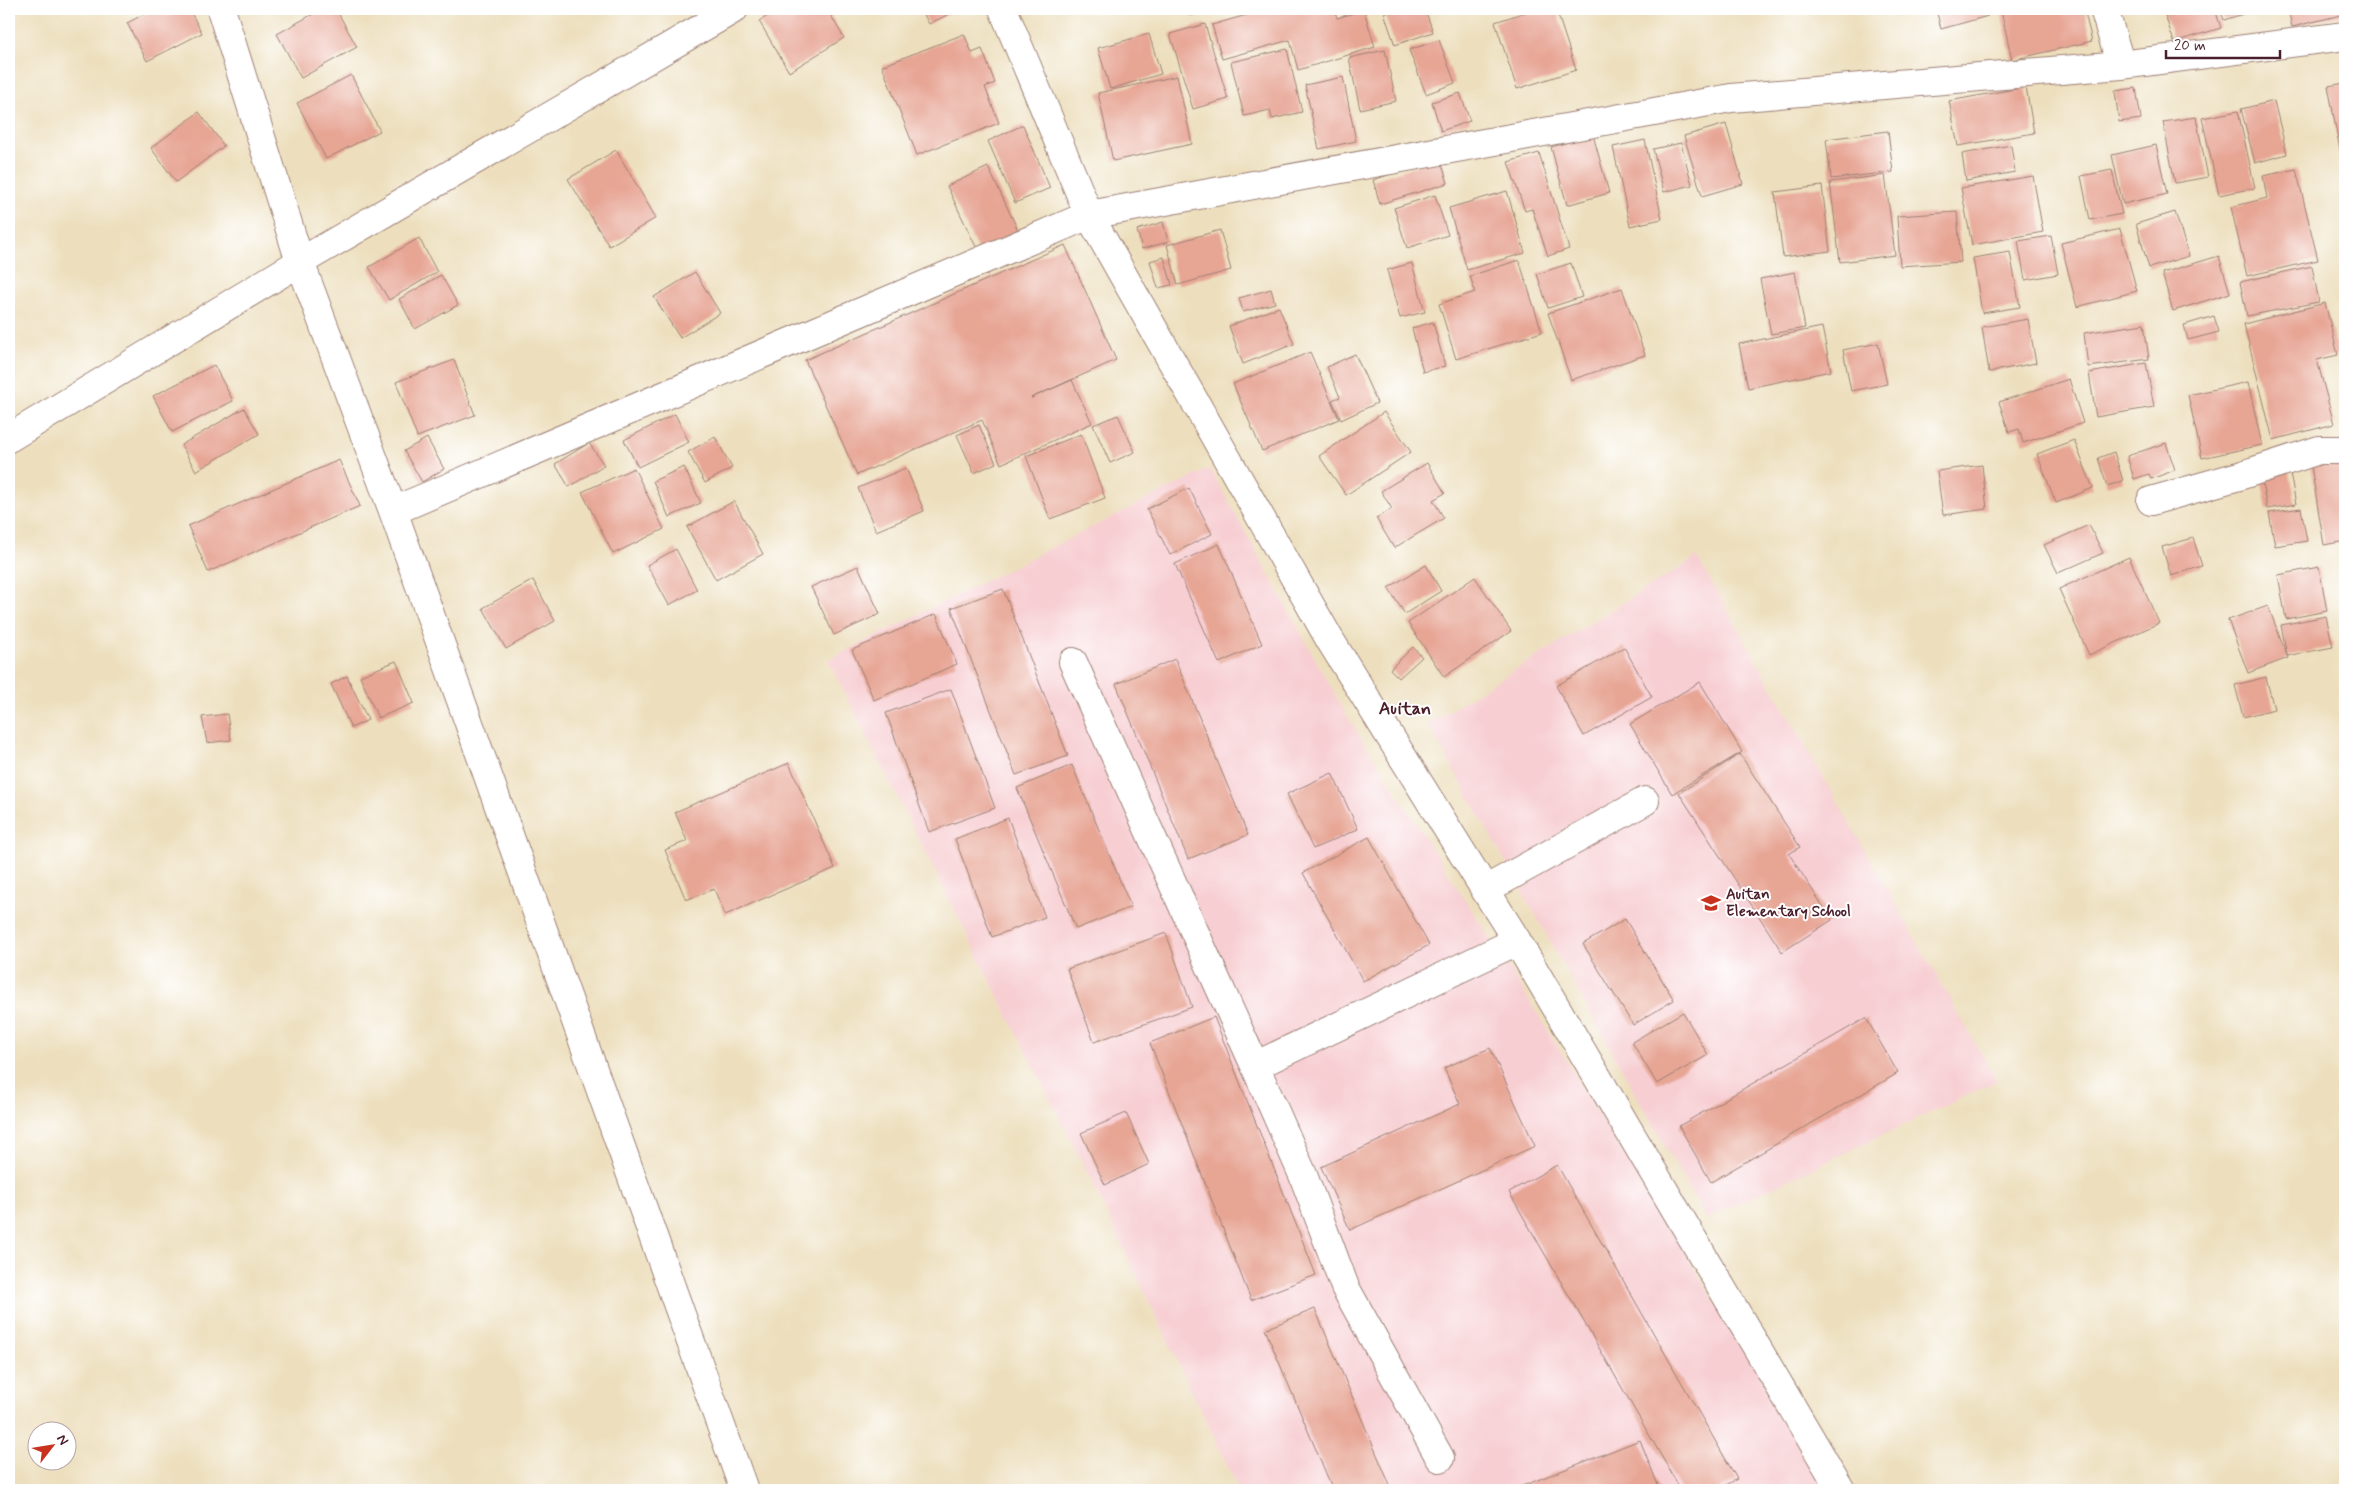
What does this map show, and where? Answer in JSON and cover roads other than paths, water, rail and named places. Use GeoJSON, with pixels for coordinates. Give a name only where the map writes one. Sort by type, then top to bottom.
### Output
{"type":"FeatureCollection","features":[{"type":"Feature","properties":{"kind":"street"},"geometry":{"type":"LineString","coordinates":[[221,9],[300,262],[393,511],[744,1490]]}},
{"type":"Feature","properties":{"kind":"street"},"geometry":{"type":"LineString","coordinates":[[9,438],[300,262],[734,9]]}},
{"type":"Feature","properties":{"kind":"street"},"geometry":{"type":"LineString","coordinates":[[1003,9],[1089,215],[1330,640],[1517,941],[1841,1490]]}},
{"type":"Feature","properties":{"kind":"street"},"geometry":{"type":"LineString","coordinates":[[2104,9],[2121,65]]}},
{"type":"Feature","properties":{"kind":"street"},"geometry":{"type":"LineString","coordinates":[[393,511],[1089,215],[1731,98],[2121,65],[2345,36]]}},
{"type":"Feature","properties":{"kind":"street"},"geometry":{"type":"LineString","coordinates":[[2151,501],[2239,476],[2319,450],[2345,450]]}},
{"type":"Feature","properties":{"kind":"street"},"geometry":{"type":"LineString","coordinates":[[1073,662],[1255,1066],[1302,1174],[1345,1287],[1440,1458]]}},
{"type":"Feature","properties":{"kind":"street"},"geometry":{"type":"LineString","coordinates":[[1485,890],[1645,801]]}},
{"type":"Feature","properties":{"kind":"street"},"geometry":{"type":"LineString","coordinates":[[1255,1066],[1517,941]]}},
{"type":"Feature","properties":{"kind":"place","name":"Auitan Elementary School"},"geometry":{"type":"Point","coordinates":[1711,903]}},
{"type":"Feature","properties":{"kind":"district","name":"Auitan"},"geometry":{"type":"Point","coordinates":[1405,708]}}]}
